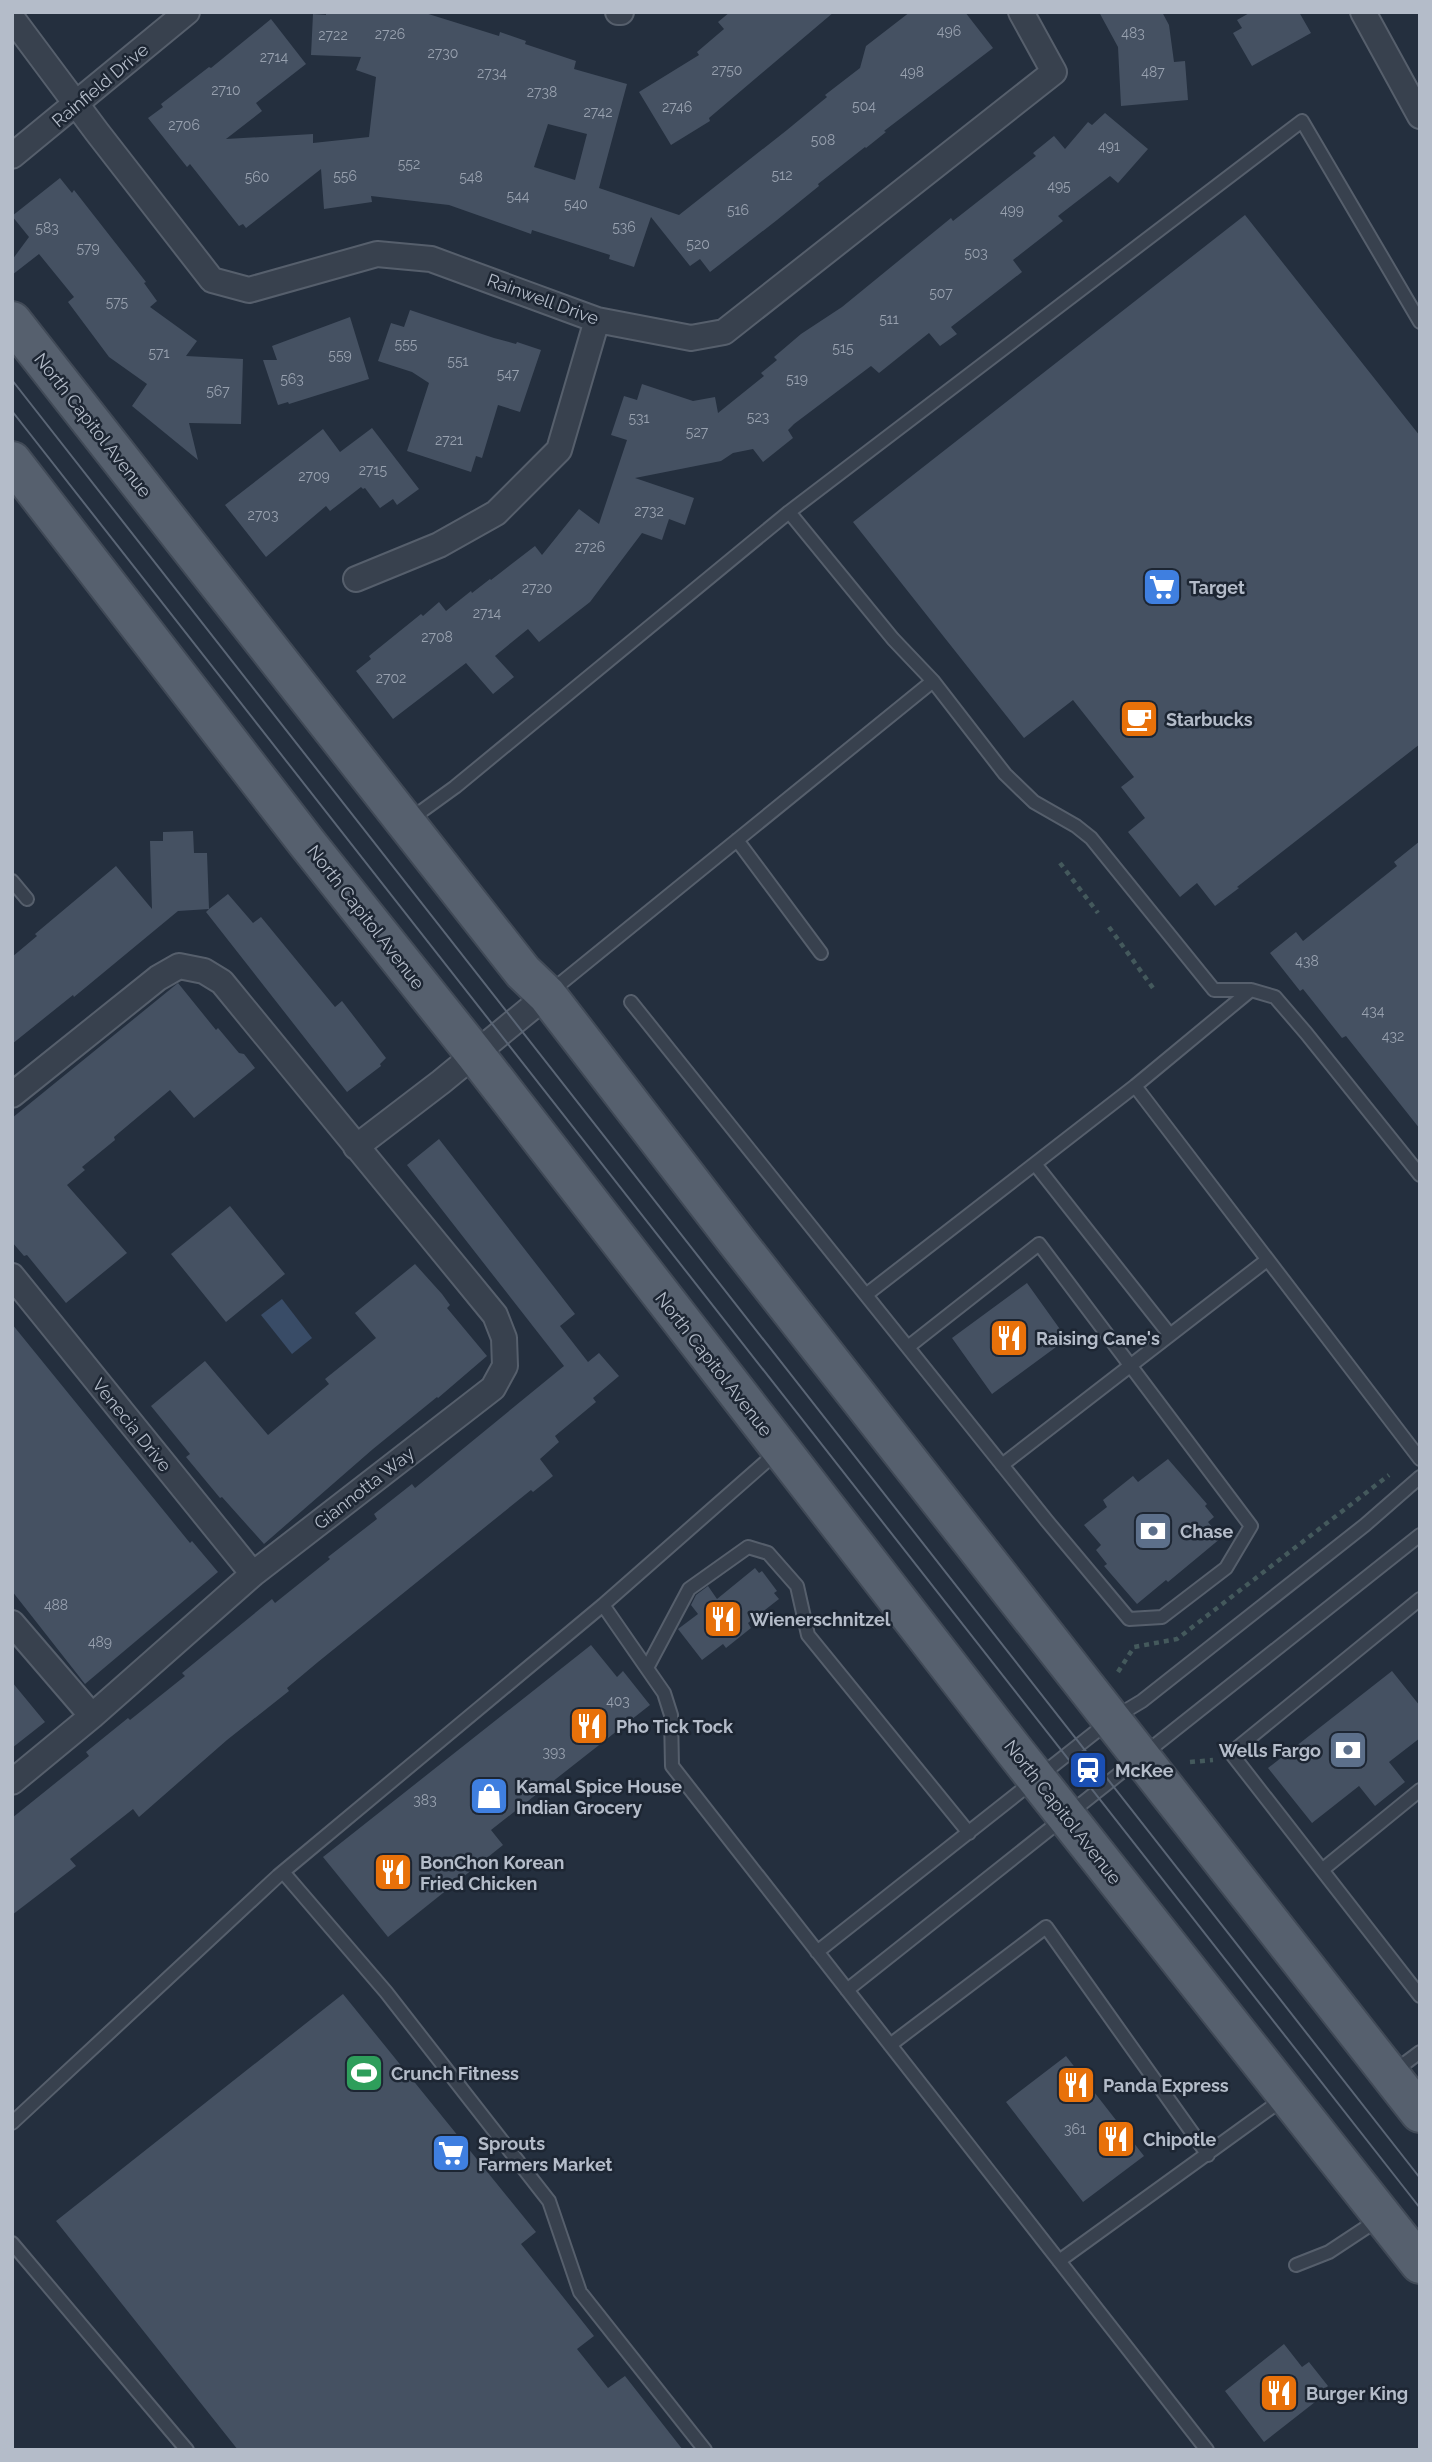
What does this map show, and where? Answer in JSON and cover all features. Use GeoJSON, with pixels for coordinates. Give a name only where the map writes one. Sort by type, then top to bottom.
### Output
{"type":"FeatureCollection","features":[{"type":"Feature","properties":{"kind":"main road","name":"North Capitol Avenue"},"geometry":{"type":"LineString","coordinates":[[12,321],[523,972],[547,995],[1112,1720],[1405,2063],[1420,2113]]}},
{"type":"Feature","properties":{"kind":"main road","name":"North Capitol Avenue"},"geometry":{"type":"LineString","coordinates":[[12,461],[780,1450],[1286,2097],[1420,2264]]}},
{"type":"Feature","properties":{"kind":"street","name":"Rainfield Drive"},"geometry":{"type":"LineString","coordinates":[[12,156],[187,12]]}},
{"type":"Feature","properties":{"kind":"street","name":"Rainwell Drive"},"geometry":{"type":"LineString","coordinates":[[12,18],[212,280],[249,290],[377,254],[431,259],[597,320],[691,338],[724,332],[1054,72],[1021,12]]}},
{"type":"Feature","properties":{"kind":"street"},"geometry":{"type":"LineString","coordinates":[[1363,12],[1420,116]]}},
{"type":"Feature","properties":{"kind":"street"},"geometry":{"type":"LineString","coordinates":[[356,579],[439,545],[496,513],[559,450],[597,320]]}},
{"type":"Feature","properties":{"kind":"street","name":"Giannotta Way"},"geometry":{"type":"LineString","coordinates":[[12,1094],[158,978],[179,966],[204,971],[222,982],[495,1315],[504,1338],[505,1366],[493,1388],[253,1574],[92,1716],[12,1782]]}},
{"type":"Feature","properties":{"kind":"street"},"geometry":{"type":"LineString","coordinates":[[356,1147],[547,995]]}},
{"type":"Feature","properties":{"kind":"street","name":"Venecia Drive"},"geometry":{"type":"LineString","coordinates":[[12,1276],[253,1574]]}},
{"type":"Feature","properties":{"kind":"street"},"geometry":{"type":"LineString","coordinates":[[12,1623],[92,1716]]}},
{"type":"Feature","properties":{"kind":"lane"},"geometry":{"type":"LineString","coordinates":[[405,823],[455,787],[789,512],[1302,121],[1420,322]]}},
{"type":"Feature","properties":{"kind":"lane"},"geometry":{"type":"LineString","coordinates":[[789,512],[893,639],[933,681],[1005,774],[1034,802],[1076,826],[1091,838],[1214,990],[1251,990],[1275,997],[1420,1175]]}},
{"type":"Feature","properties":{"kind":"lane"},"geometry":{"type":"LineString","coordinates":[[547,995],[933,681]]}},
{"type":"Feature","properties":{"kind":"lane"},"geometry":{"type":"LineString","coordinates":[[737,840],[821,953]]}},
{"type":"Feature","properties":{"kind":"lane"},"geometry":{"type":"LineString","coordinates":[[12,881],[27,900]]}},
{"type":"Feature","properties":{"kind":"lane"},"geometry":{"type":"LineString","coordinates":[[867,1294],[1135,1086],[1251,990]]}},
{"type":"Feature","properties":{"kind":"lane"},"geometry":{"type":"LineString","coordinates":[[631,1002],[1002,1465],[1129,1619],[1162,1617],[1226,1569],[1251,1527],[1039,1244],[908,1347]]}},
{"type":"Feature","properties":{"kind":"lane"},"geometry":{"type":"LineString","coordinates":[[1135,1086],[1420,1459]]}},
{"type":"Feature","properties":{"kind":"lane"},"geometry":{"type":"LineString","coordinates":[[1035,1164],[1170,1335]]}},
{"type":"Feature","properties":{"kind":"lane"},"geometry":{"type":"LineString","coordinates":[[1002,1465],[1267,1260]]}},
{"type":"Feature","properties":{"kind":"lane"},"geometry":{"type":"LineString","coordinates":[[12,2123],[284,1872],[603,1605],[780,1450]]}},
{"type":"Feature","properties":{"kind":"lane"},"geometry":{"type":"LineString","coordinates":[[817,1952],[1112,1720],[1153,1692],[1365,1525],[1420,1477]]}},
{"type":"Feature","properties":{"kind":"lane"},"geometry":{"type":"LineString","coordinates":[[847,1990],[1420,1535]]}},
{"type":"Feature","properties":{"kind":"lane"},"geometry":{"type":"LineString","coordinates":[[647,1668],[689,1589],[748,1547],[768,1553],[797,1586],[808,1635],[969,1833]]}},
{"type":"Feature","properties":{"kind":"lane"},"geometry":{"type":"LineString","coordinates":[[603,1605],[664,1693],[671,1715],[672,1766],[1208,2450]]}},
{"type":"Feature","properties":{"kind":"lane"},"geometry":{"type":"LineString","coordinates":[[1418,1605],[1231,1753],[1420,1996]]}},
{"type":"Feature","properties":{"kind":"lane"},"geometry":{"type":"LineString","coordinates":[[1322,1870],[1420,1790]]}},
{"type":"Feature","properties":{"kind":"lane"},"geometry":{"type":"LineString","coordinates":[[284,1872],[386,1992],[549,2201],[580,2291],[705,2450]]}},
{"type":"Feature","properties":{"kind":"lane"},"geometry":{"type":"LineString","coordinates":[[890,2045],[1046,1927],[1208,2155]]}},
{"type":"Feature","properties":{"kind":"lane"},"geometry":{"type":"LineString","coordinates":[[1059,2261],[1286,2097]]}},
{"type":"Feature","properties":{"kind":"lane"},"geometry":{"type":"LineString","coordinates":[[1296,2265],[1329,2252],[1382,2217]]}},
{"type":"Feature","properties":{"kind":"lane"},"geometry":{"type":"LineString","coordinates":[[12,2244],[187,2450]]}},
{"type":"Feature","properties":{"kind":"path"},"geometry":{"type":"LineString","coordinates":[[1059,863],[1098,913]]}},
{"type":"Feature","properties":{"kind":"path"},"geometry":{"type":"LineString","coordinates":[[1109,927],[1153,988]]}},
{"type":"Feature","properties":{"kind":"path"},"geometry":{"type":"LineString","coordinates":[[1118,1672],[1125,1657],[1134,1647],[1177,1639],[1392,1472]]}},
{"type":"Feature","properties":{"kind":"path"},"geometry":{"type":"LineString","coordinates":[[1190,1762],[1215,1760]]}},
{"type":"Feature","properties":{"kind":"water"},"geometry":{"type":"Polygon","coordinates":[[[282,1299],[312,1338],[292,1354],[261,1315],[282,1299]]]}},
{"type":"Feature","properties":{"kind":"building"},"geometry":{"type":"Polygon","coordinates":[[[326,12],[422,12],[499,36],[500,32],[526,41],[525,44],[576,61],[574,69],[627,84],[599,188],[679,215],[787,130],[860,68],[866,46],[910,12],[965,12],[993,48],[884,131],[886,132],[710,272],[700,259],[690,266],[651,217],[634,267],[609,259],[610,255],[532,230],[531,234],[449,205],[371,196],[372,202],[324,209],[321,169],[246,228],[243,224],[239,226],[190,164],[187,167],[148,118],[163,107],[161,104],[271,19],[306,64],[256,103],[262,111],[226,139],[313,134],[313,143],[369,137],[376,77],[356,70],[361,57],[311,55],[313,14],[326,15],[326,12]],[[548,124],[534,167],[575,180],[587,134],[548,124]]]}},
{"type":"Feature","properties":{"kind":"building"},"geometry":{"type":"Polygon","coordinates":[[[730,12],[834,12],[709,118],[710,121],[671,145],[639,92],[699,55],[697,52],[724,29],[718,22],[730,12]]]}},
{"type":"Feature","properties":{"kind":"building"},"geometry":{"type":"Polygon","coordinates":[[[1099,12],[1162,12],[1169,25],[1174,62],[1185,61],[1188,100],[1121,106],[1118,47],[1099,12]]]}},
{"type":"Feature","properties":{"kind":"building"},"geometry":{"type":"Polygon","coordinates":[[[1251,12],[1299,12],[1311,33],[1252,66],[1233,33],[1242,28],[1237,20],[1251,12]]]}},
{"type":"Feature","properties":{"kind":"building"},"geometry":{"type":"Polygon","coordinates":[[[1105,113],[1148,149],[1118,183],[1110,176],[1058,216],[1063,221],[1013,260],[1022,272],[951,327],[957,334],[940,346],[929,333],[879,373],[871,366],[794,424],[788,430],[793,438],[763,462],[753,449],[733,453],[721,461],[635,478],[694,498],[685,525],[669,519],[662,540],[642,533],[590,602],[539,642],[528,629],[495,656],[514,677],[493,694],[466,663],[393,719],[356,671],[371,659],[369,656],[439,602],[446,611],[535,546],[542,555],[579,509],[599,524],[627,440],[611,435],[624,396],[637,400],[642,384],[693,401],[715,397],[718,413],[764,376],[761,373],[777,360],[774,357],[801,334],[842,307],[951,218],[953,221],[1036,156],[1033,153],[1054,136],[1065,149],[1088,122],[1092,125],[1105,113]]]}},
{"type":"Feature","properties":{"kind":"building"},"geometry":{"type":"Polygon","coordinates":[[[60,178],[72,193],[74,190],[146,282],[144,283],[157,301],[150,307],[197,341],[186,356],[243,359],[241,424],[189,423],[198,460],[132,406],[147,384],[109,357],[68,302],[74,297],[39,254],[12,275],[12,260],[29,237],[12,216],[60,178]]]}},
{"type":"Feature","properties":{"kind":"building","name":"Target"},"geometry":{"type":"Polygon","coordinates":[[[1245,215],[1420,436],[1420,744],[1215,906],[1197,883],[1180,897],[1128,832],[1145,818],[1121,787],[1134,777],[1073,700],[1024,738],[853,522],[1245,215]]]}},
{"type":"Feature","properties":{"kind":"building"},"geometry":{"type":"Polygon","coordinates":[[[410,310],[494,338],[541,350],[520,412],[498,405],[482,458],[476,456],[471,472],[407,451],[429,383],[412,372],[378,361],[391,323],[404,327],[410,310]]]}},
{"type":"Feature","properties":{"kind":"building"},"geometry":{"type":"Polygon","coordinates":[[[350,317],[369,379],[278,405],[263,360],[277,360],[272,346],[350,317]]]}},
{"type":"Feature","properties":{"kind":"building"},"geometry":{"type":"Polygon","coordinates":[[[372,428],[419,489],[397,505],[393,499],[380,508],[365,488],[361,487],[330,511],[326,506],[266,557],[225,505],[323,429],[340,452],[372,428]]]}},
{"type":"Feature","properties":{"kind":"building"},"geometry":{"type":"Polygon","coordinates":[[[193,831],[194,853],[207,853],[209,909],[178,911],[12,1044],[12,957],[37,936],[35,934],[116,866],[152,909],[150,841],[163,841],[163,832],[193,831]]]}},
{"type":"Feature","properties":{"kind":"building"},"geometry":{"type":"Polygon","coordinates":[[[1420,841],[1420,1129],[1346,1036],[1342,1038],[1270,953],[1296,932],[1303,941],[1397,866],[1394,862],[1420,841]]]}},
{"type":"Feature","properties":{"kind":"building"},"geometry":{"type":"Polygon","coordinates":[[[228,894],[253,923],[261,917],[335,1007],[342,1001],[386,1058],[381,1066],[347,1092],[206,912],[228,894]]]}},
{"type":"Feature","properties":{"kind":"building"},"geometry":{"type":"Polygon","coordinates":[[[178,983],[216,1030],[218,1028],[255,1068],[194,1118],[170,1090],[114,1137],[115,1140],[82,1167],[85,1170],[67,1185],[127,1253],[66,1303],[27,1255],[24,1256],[12,1242],[12,1118],[178,983]]]}},
{"type":"Feature","properties":{"kind":"building"},"geometry":{"type":"Polygon","coordinates":[[[439,1139],[575,1314],[560,1326],[588,1362],[599,1353],[619,1376],[593,1398],[596,1402],[555,1436],[559,1442],[540,1459],[553,1476],[533,1492],[531,1490],[318,1662],[287,1688],[289,1691],[227,1740],[139,1817],[133,1809],[70,1859],[76,1866],[12,1915],[12,1818],[89,1756],[86,1752],[185,1676],[182,1673],[272,1599],[275,1603],[330,1559],[328,1557],[377,1519],[374,1514],[412,1484],[415,1488],[564,1366],[407,1165],[439,1139]]]}},
{"type":"Feature","properties":{"kind":"building"},"geometry":{"type":"Polygon","coordinates":[[[230,1206],[285,1274],[226,1322],[171,1254],[230,1206]]]}},
{"type":"Feature","properties":{"kind":"building"},"geometry":{"type":"Polygon","coordinates":[[[415,1264],[442,1294],[450,1305],[447,1308],[487,1356],[373,1449],[264,1544],[186,1457],[190,1454],[151,1406],[205,1361],[268,1435],[329,1384],[325,1379],[376,1338],[355,1313],[415,1264]]]}},
{"type":"Feature","properties":{"kind":"building","name":"Raising Cane's"},"geometry":{"type":"Polygon","coordinates":[[[1027,1283],[1067,1339],[992,1394],[952,1338],[1027,1283]]]}},
{"type":"Feature","properties":{"kind":"building"},"geometry":{"type":"Polygon","coordinates":[[[12,1324],[190,1543],[192,1541],[218,1572],[85,1684],[12,1591],[12,1324]]]}},
{"type":"Feature","properties":{"kind":"building","name":"Chase"},"geometry":{"type":"Polygon","coordinates":[[[1168,1459],[1207,1504],[1205,1506],[1214,1517],[1208,1522],[1221,1538],[1137,1604],[1104,1566],[1107,1564],[1096,1550],[1101,1545],[1084,1525],[1107,1507],[1103,1500],[1133,1476],[1138,1482],[1168,1459]]]}},
{"type":"Feature","properties":{"kind":"building","name":"Wienerschnitzel"},"geometry":{"type":"Polygon","coordinates":[[[755,1568],[759,1573],[762,1571],[777,1591],[774,1593],[779,1599],[748,1623],[751,1628],[726,1648],[723,1644],[702,1660],[678,1629],[698,1614],[691,1605],[696,1595],[708,1586],[717,1599],[755,1568]]]}},
{"type":"Feature","properties":{"kind":"building"},"geometry":{"type":"Polygon","coordinates":[[[591,1645],[617,1677],[623,1671],[650,1705],[491,1830],[503,1845],[388,1937],[323,1857],[591,1645]]]}},
{"type":"Feature","properties":{"kind":"building","name":"Wells Fargo"},"geometry":{"type":"Polygon","coordinates":[[[1392,1671],[1420,1706],[1420,1738],[1389,1762],[1405,1782],[1375,1806],[1359,1786],[1312,1823],[1268,1768],[1392,1671]]]}},
{"type":"Feature","properties":{"kind":"building"},"geometry":{"type":"Polygon","coordinates":[[[12,1682],[45,1722],[12,1748],[12,1682]]]}},
{"type":"Feature","properties":{"kind":"building"},"geometry":{"type":"Polygon","coordinates":[[[343,1994],[536,2232],[521,2244],[594,2336],[577,2349],[608,2388],[625,2376],[683,2450],[238,2450],[56,2221],[343,1994]]]}},
{"type":"Feature","properties":{"kind":"building"},"geometry":{"type":"Polygon","coordinates":[[[1066,2056],[1144,2156],[1083,2202],[1006,2102],[1066,2056]]]}},
{"type":"Feature","properties":{"kind":"building"},"geometry":{"type":"Polygon","coordinates":[[[1284,2344],[1302,2367],[1309,2362],[1328,2386],[1321,2392],[1324,2395],[1264,2442],[1225,2391],[1284,2344]]]}},
{"type":"Feature","properties":{"kind":"tram line"},"geometry":{"type":"LineString","coordinates":[[12,380],[1420,2178]]}},
{"type":"Feature","properties":{"kind":"tram line"},"geometry":{"type":"LineString","coordinates":[[12,411],[1420,2208]]}},
{"type":"Feature","properties":{"kind":"place","name":"Target"},"geometry":{"type":"Point","coordinates":[1162,587]}},
{"type":"Feature","properties":{"kind":"place","name":"Starbucks"},"geometry":{"type":"Point","coordinates":[1139,719]}},
{"type":"Feature","properties":{"kind":"place","name":"Raising Cane's"},"geometry":{"type":"Point","coordinates":[1009,1338]}},
{"type":"Feature","properties":{"kind":"place","name":"Chase"},"geometry":{"type":"Point","coordinates":[1153,1531]}},
{"type":"Feature","properties":{"kind":"place","name":"Wienerschnitzel"},"geometry":{"type":"Point","coordinates":[723,1619]}},
{"type":"Feature","properties":{"kind":"place","name":"Pho Tick Tock"},"geometry":{"type":"Point","coordinates":[589,1726]}},
{"type":"Feature","properties":{"kind":"place","name":"Wells Fargo"},"geometry":{"type":"Point","coordinates":[1348,1750]}},
{"type":"Feature","properties":{"kind":"place","name":"McKee"},"geometry":{"type":"Point","coordinates":[1088,1770]}},
{"type":"Feature","properties":{"kind":"place","name":"Kamal Spice House Indian Grocery"},"geometry":{"type":"Point","coordinates":[489,1796]}},
{"type":"Feature","properties":{"kind":"place","name":"BonChon Korean Fried Chicken"},"geometry":{"type":"Point","coordinates":[393,1872]}},
{"type":"Feature","properties":{"kind":"place","name":"Crunch Fitness"},"geometry":{"type":"Point","coordinates":[364,2073]}},
{"type":"Feature","properties":{"kind":"place","name":"Panda Express"},"geometry":{"type":"Point","coordinates":[1076,2085]}},
{"type":"Feature","properties":{"kind":"place","name":"Chipotle"},"geometry":{"type":"Point","coordinates":[1116,2139]}},
{"type":"Feature","properties":{"kind":"place","name":"Sprouts Farmers Market"},"geometry":{"type":"Point","coordinates":[451,2153]}},
{"type":"Feature","properties":{"kind":"place","name":"Burger King"},"geometry":{"type":"Point","coordinates":[1279,2393]}}]}
